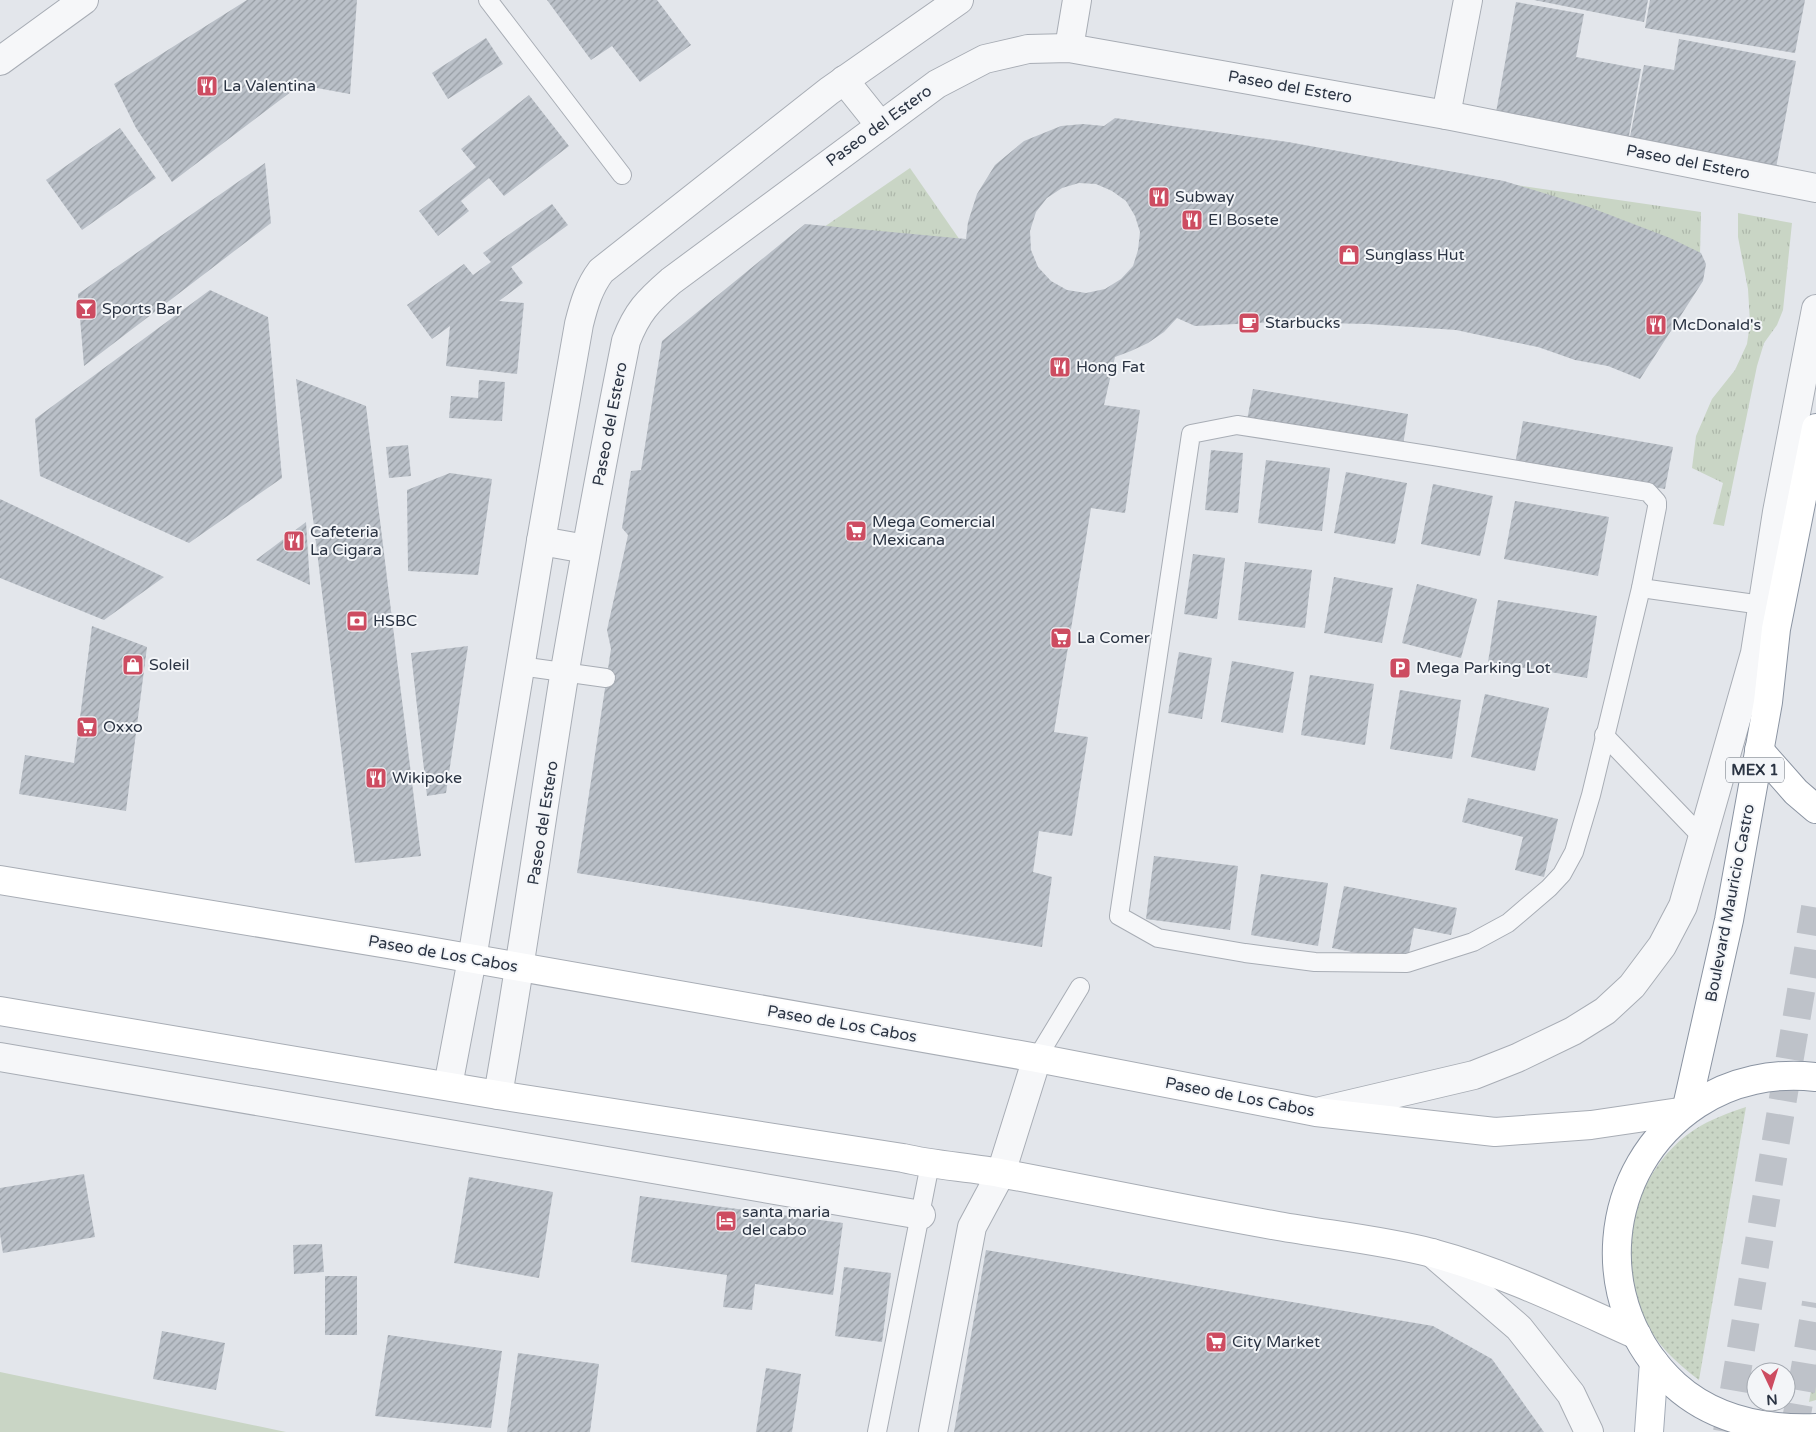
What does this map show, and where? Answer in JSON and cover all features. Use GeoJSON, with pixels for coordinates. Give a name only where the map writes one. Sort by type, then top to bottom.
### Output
{"type":"FeatureCollection","features":[{"type":"Feature","properties":{"kind":"main road","name":"Boulevard Mauricio Castro"},"geometry":{"type":"LineString","coordinates":[[1686,1111],[1729,920],[1768,702],[1776,629],[1816,428]]}},
{"type":"Feature","properties":{"kind":"main road"},"geometry":{"type":"LineString","coordinates":[[1759,750],[1796,792],[1816,809]]}},
{"type":"Feature","properties":{"kind":"main road","name":"Paseo de Los Cabos"},"geometry":{"type":"LineString","coordinates":[[0,880],[472,958],[1037,1058],[1316,1112],[1495,1132],[1592,1125],[1686,1111]]}},
{"type":"Feature","properties":{"kind":"main road"},"geometry":{"type":"LineString","coordinates":[[0,1011],[498,1096],[930,1164],[1001,1173],[1279,1226],[1390,1244],[1432,1253],[1492,1272],[1637,1335]]}},
{"type":"Feature","properties":{"kind":"main road"},"geometry":{"type":"LineString","coordinates":[[1816,1078],[1801,1075],[1766,1077],[1735,1085],[1710,1095],[1686,1111],[1662,1133],[1644,1157],[1629,1186],[1620,1216],[1616,1246],[1617,1276],[1624,1306],[1637,1335],[1654,1362],[1675,1385],[1701,1404],[1730,1418],[1760,1426],[1790,1429],[1816,1428]]}},
{"type":"Feature","properties":{"kind":"main road"},"geometry":{"type":"LineString","coordinates":[[1649,1432],[1654,1362]]}},
{"type":"Feature","properties":{"kind":"street"},"geometry":{"type":"LineString","coordinates":[[0,61],[84,0]]}},
{"type":"Feature","properties":{"kind":"street"},"geometry":{"type":"LineString","coordinates":[[448,1086],[472,958],[579,324],[584,302],[591,285],[602,271],[717,178],[844,80],[959,0]]}},
{"type":"Feature","properties":{"kind":"street"},"geometry":{"type":"LineString","coordinates":[[1069,48],[1076,0]]}},
{"type":"Feature","properties":{"kind":"street"},"geometry":{"type":"LineString","coordinates":[[1446,115],[1468,0]]}},
{"type":"Feature","properties":{"kind":"street","name":"Paseo del Estero"},"geometry":{"type":"LineString","coordinates":[[498,1096],[586,549],[626,341],[633,323],[647,302],[671,281],[937,84],[985,59],[1028,50],[1069,48],[1446,115],[1816,188]]}},
{"type":"Feature","properties":{"kind":"street"},"geometry":{"type":"LineString","coordinates":[[844,80],[880,125]]}},
{"type":"Feature","properties":{"kind":"street"},"geometry":{"type":"LineString","coordinates":[[1316,1112],[1474,1075],[1517,1058],[1573,1031],[1605,1010],[1632,986],[1662,946],[1683,906],[1755,653],[1777,512],[1816,309]]}},
{"type":"Feature","properties":{"kind":"street"},"geometry":{"type":"LineString","coordinates":[[541,541],[586,549]]}},
{"type":"Feature","properties":{"kind":"street"},"geometry":{"type":"LineString","coordinates":[[0,1057],[921,1215]]}},
{"type":"Feature","properties":{"kind":"street"},"geometry":{"type":"LineString","coordinates":[[933,1432],[972,1226],[1001,1173],[1037,1058]]}},
{"type":"Feature","properties":{"kind":"street"},"geometry":{"type":"LineString","coordinates":[[1432,1253],[1520,1328],[1571,1394],[1589,1432]]}},
{"type":"Feature","properties":{"kind":"lane"},"geometry":{"type":"LineString","coordinates":[[488,0],[622,175]]}},
{"type":"Feature","properties":{"kind":"lane"},"geometry":{"type":"LineString","coordinates":[[1237,425],[1648,492],[1657,502],[1657,507],[1641,588],[1604,736],[1591,795],[1574,852],[1562,874],[1549,888],[1508,923],[1472,942],[1407,963],[1315,962],[1245,953],[1158,938],[1119,916],[1191,434],[1237,425]]}},
{"type":"Feature","properties":{"kind":"lane"},"geometry":{"type":"LineString","coordinates":[[1641,588],[1762,605]]}},
{"type":"Feature","properties":{"kind":"lane"},"geometry":{"type":"LineString","coordinates":[[520,666],[606,678]]}},
{"type":"Feature","properties":{"kind":"lane"},"geometry":{"type":"LineString","coordinates":[[1604,736],[1702,837]]}},
{"type":"Feature","properties":{"kind":"lane"},"geometry":{"type":"LineString","coordinates":[[1037,1058],[1080,987]]}},
{"type":"Feature","properties":{"kind":"lane"},"geometry":{"type":"LineString","coordinates":[[877,1432],[930,1164]]}},
{"type":"Feature","properties":{"kind":"green space"},"geometry":{"type":"Polygon","coordinates":[[[910,168],[971,256],[824,227],[910,168]]]}},
{"type":"Feature","properties":{"kind":"green space"},"geometry":{"type":"Polygon","coordinates":[[[1502,183],[1701,212],[1700,255],[1502,183]]]}},
{"type":"Feature","properties":{"kind":"green space"},"geometry":{"type":"Polygon","coordinates":[[[1738,213],[1792,223],[1783,310],[1777,325],[1764,343],[1757,366],[1724,526],[1713,524],[1723,483],[1692,468],[1696,436],[1712,399],[1735,370],[1747,344],[1750,323],[1748,289],[1738,237],[1738,213]]]}},
{"type":"Feature","properties":{"kind":"green space"},"geometry":{"type":"Polygon","coordinates":[[[1746,1107],[1699,1380],[1667,1352],[1653,1335],[1642,1315],[1634,1291],[1630,1265],[1630,1239],[1635,1213],[1644,1189],[1657,1166],[1674,1146],[1694,1130],[1726,1114],[1746,1107]]]}},
{"type":"Feature","properties":{"kind":"green space"},"geometry":{"type":"Polygon","coordinates":[[[1816,1363],[1816,1400],[1809,1402],[1816,1363]]]}},
{"type":"Feature","properties":{"kind":"green space"},"geometry":{"type":"Polygon","coordinates":[[[0,1372],[286,1432],[0,1432],[0,1372]]]}},
{"type":"Feature","properties":{"kind":"building"},"geometry":{"type":"Polygon","coordinates":[[[247,0],[357,0],[350,94],[300,85],[172,182],[136,128],[114,84],[247,0]]]}},
{"type":"Feature","properties":{"kind":"building"},"geometry":{"type":"Polygon","coordinates":[[[547,0],[657,0],[691,45],[640,82],[612,46],[591,60],[547,0]]]}},
{"type":"Feature","properties":{"kind":"building"},"geometry":{"type":"Polygon","coordinates":[[[1534,0],[1648,0],[1644,22],[1534,0]]]}},
{"type":"Feature","properties":{"kind":"building"},"geometry":{"type":"Polygon","coordinates":[[[1650,0],[1805,0],[1795,53],[1645,28],[1650,0]]]}},
{"type":"Feature","properties":{"kind":"building"},"geometry":{"type":"Polygon","coordinates":[[[1516,2],[1584,14],[1576,57],[1641,69],[1628,141],[1495,118],[1516,2]]]}},
{"type":"Feature","properties":{"kind":"building"},"geometry":{"type":"Polygon","coordinates":[[[486,38],[503,64],[448,99],[432,73],[486,38]]]}},
{"type":"Feature","properties":{"kind":"building"},"geometry":{"type":"Polygon","coordinates":[[[1679,39],[1796,61],[1776,168],[1629,142],[1644,65],[1674,70],[1679,39]]]}},
{"type":"Feature","properties":{"kind":"building"},"geometry":{"type":"Polygon","coordinates":[[[529,95],[569,146],[504,196],[489,178],[461,201],[469,211],[438,236],[419,211],[476,167],[461,149],[529,95]]]}},
{"type":"Feature","properties":{"kind":"building","name":"Mega Comercial Mexicana"},"geometry":{"type":"Polygon","coordinates":[[[1115,118],[1288,142],[1504,181],[1589,207],[1670,238],[1701,253],[1706,264],[1703,281],[1640,379],[1608,366],[1575,360],[1538,347],[1456,330],[1368,324],[1276,322],[1195,326],[1177,318],[1164,332],[1148,343],[1115,357],[1104,405],[1140,410],[1125,513],[1091,508],[1054,732],[1088,737],[1072,836],[1039,831],[1033,872],[1052,877],[1042,947],[577,873],[611,649],[607,630],[628,535],[622,528],[631,471],[641,470],[662,341],[805,224],[966,239],[968,222],[977,194],[995,165],[1024,141],[1061,126],[1083,124],[1104,126],[1115,118]],[[1079,183],[1062,188],[1047,198],[1036,212],[1030,231],[1031,250],[1038,267],[1051,281],[1067,290],[1086,293],[1105,289],[1121,279],[1133,266],[1138,250],[1140,232],[1135,216],[1126,201],[1112,191],[1096,184],[1079,183]]]}},
{"type":"Feature","properties":{"kind":"building"},"geometry":{"type":"Polygon","coordinates":[[[120,128],[156,178],[82,230],[46,180],[120,128]]]}},
{"type":"Feature","properties":{"kind":"building"},"geometry":{"type":"Polygon","coordinates":[[[265,163],[271,223],[84,366],[78,294],[265,163]]]}},
{"type":"Feature","properties":{"kind":"building"},"geometry":{"type":"Polygon","coordinates":[[[552,204],[568,225],[511,267],[523,283],[499,301],[524,303],[517,374],[446,366],[450,326],[432,339],[407,305],[464,264],[473,275],[491,262],[483,253],[552,204]]]}},
{"type":"Feature","properties":{"kind":"building"},"geometry":{"type":"Polygon","coordinates":[[[210,290],[268,317],[282,478],[189,543],[40,476],[35,419],[210,290]]]}},
{"type":"Feature","properties":{"kind":"building"},"geometry":{"type":"Polygon","coordinates":[[[296,379],[366,406],[421,856],[355,863],[296,379]]]}},
{"type":"Feature","properties":{"kind":"building"},"geometry":{"type":"Polygon","coordinates":[[[479,380],[505,382],[502,421],[449,418],[451,396],[478,398],[479,380]]]}},
{"type":"Feature","properties":{"kind":"building"},"geometry":{"type":"Polygon","coordinates":[[[1253,389],[1408,414],[1403,445],[1247,420],[1253,389]]]}},
{"type":"Feature","properties":{"kind":"building"},"geometry":{"type":"Polygon","coordinates":[[[1523,421],[1673,447],[1665,489],[1515,464],[1523,421]]]}},
{"type":"Feature","properties":{"kind":"building"},"geometry":{"type":"Polygon","coordinates":[[[408,445],[411,476],[389,478],[386,447],[408,445]]]}},
{"type":"Feature","properties":{"kind":"building"},"geometry":{"type":"Polygon","coordinates":[[[1211,450],[1243,453],[1238,513],[1205,510],[1211,450]]]}},
{"type":"Feature","properties":{"kind":"building"},"geometry":{"type":"Polygon","coordinates":[[[1266,460],[1330,468],[1322,531],[1258,523],[1266,460]]]}},
{"type":"Feature","properties":{"kind":"building"},"geometry":{"type":"Polygon","coordinates":[[[1346,472],[1407,483],[1395,544],[1334,533],[1346,472]]]}},
{"type":"Feature","properties":{"kind":"building"},"geometry":{"type":"Polygon","coordinates":[[[450,473],[492,479],[478,575],[408,571],[407,490],[450,473]]]}},
{"type":"Feature","properties":{"kind":"building"},"geometry":{"type":"Polygon","coordinates":[[[1433,484],[1493,496],[1480,556],[1421,544],[1433,484]]]}},
{"type":"Feature","properties":{"kind":"building"},"geometry":{"type":"Polygon","coordinates":[[[0,499],[164,577],[104,620],[0,578],[0,499]]]}},
{"type":"Feature","properties":{"kind":"building"},"geometry":{"type":"Polygon","coordinates":[[[1515,501],[1609,517],[1598,576],[1504,559],[1515,501]]]}},
{"type":"Feature","properties":{"kind":"building","name":"Cafeteria La Cigara"},"geometry":{"type":"Polygon","coordinates":[[[306,522],[310,585],[256,560],[306,522]]]}},
{"type":"Feature","properties":{"kind":"building"},"geometry":{"type":"Polygon","coordinates":[[[1193,554],[1225,558],[1217,619],[1184,614],[1193,554]]]}},
{"type":"Feature","properties":{"kind":"building"},"geometry":{"type":"Polygon","coordinates":[[[1245,562],[1312,570],[1305,628],[1238,620],[1245,562]]]}},
{"type":"Feature","properties":{"kind":"building"},"geometry":{"type":"Polygon","coordinates":[[[1334,577],[1393,588],[1382,643],[1324,633],[1334,577]]]}},
{"type":"Feature","properties":{"kind":"building"},"geometry":{"type":"Polygon","coordinates":[[[1417,584],[1477,599],[1461,658],[1402,643],[1417,584]]]}},
{"type":"Feature","properties":{"kind":"building"},"geometry":{"type":"Polygon","coordinates":[[[1498,600],[1597,616],[1587,678],[1488,662],[1498,600]]]}},
{"type":"Feature","properties":{"kind":"building"},"geometry":{"type":"Polygon","coordinates":[[[92,626],[147,647],[126,811],[19,794],[25,755],[74,763],[92,626]]]}},
{"type":"Feature","properties":{"kind":"building"},"geometry":{"type":"Polygon","coordinates":[[[468,646],[446,793],[427,796],[411,653],[468,646]]]}},
{"type":"Feature","properties":{"kind":"building"},"geometry":{"type":"Polygon","coordinates":[[[1179,652],[1212,658],[1202,719],[1168,713],[1179,652]]]}},
{"type":"Feature","properties":{"kind":"building"},"geometry":{"type":"Polygon","coordinates":[[[1232,661],[1294,672],[1283,733],[1221,722],[1232,661]]]}},
{"type":"Feature","properties":{"kind":"building"},"geometry":{"type":"Polygon","coordinates":[[[1310,675],[1374,684],[1365,745],[1301,735],[1310,675]]]}},
{"type":"Feature","properties":{"kind":"building"},"geometry":{"type":"Polygon","coordinates":[[[1400,690],[1461,700],[1452,759],[1390,749],[1400,690]]]}},
{"type":"Feature","properties":{"kind":"building"},"geometry":{"type":"Polygon","coordinates":[[[1485,694],[1549,708],[1535,771],[1471,757],[1485,694]]]}},
{"type":"Feature","properties":{"kind":"building"},"geometry":{"type":"Polygon","coordinates":[[[1468,798],[1558,819],[1544,877],[1515,870],[1523,837],[1462,822],[1468,798]]]}},
{"type":"Feature","properties":{"kind":"building"},"geometry":{"type":"Polygon","coordinates":[[[1154,856],[1238,866],[1230,930],[1146,919],[1154,856]]]}},
{"type":"Feature","properties":{"kind":"building"},"geometry":{"type":"Polygon","coordinates":[[[1261,874],[1328,883],[1318,946],[1251,935],[1261,874]]]}},
{"type":"Feature","properties":{"kind":"building"},"geometry":{"type":"Polygon","coordinates":[[[1344,886],[1457,908],[1451,935],[1414,928],[1407,963],[1332,948],[1344,886]]]}},
{"type":"Feature","properties":{"kind":"building"},"geometry":{"type":"Polygon","coordinates":[[[84,1174],[95,1237],[3,1253],[0,1234],[0,1188],[84,1174]]]}},
{"type":"Feature","properties":{"kind":"building"},"geometry":{"type":"Polygon","coordinates":[[[469,1177],[553,1192],[539,1278],[454,1263],[469,1177]]]}},
{"type":"Feature","properties":{"kind":"building"},"geometry":{"type":"Polygon","coordinates":[[[640,1196],[843,1223],[833,1295],[755,1284],[752,1310],[723,1307],[727,1275],[631,1262],[640,1196]]]}},
{"type":"Feature","properties":{"kind":"building"},"geometry":{"type":"Polygon","coordinates":[[[322,1244],[324,1272],[294,1274],[293,1245],[322,1244]]]}},
{"type":"Feature","properties":{"kind":"building","name":"City Market"},"geometry":{"type":"Polygon","coordinates":[[[986,1250],[1433,1326],[1492,1359],[1544,1432],[954,1432],[986,1250]]]}},
{"type":"Feature","properties":{"kind":"building"},"geometry":{"type":"Polygon","coordinates":[[[844,1267],[891,1273],[882,1342],[835,1336],[844,1267]]]}},
{"type":"Feature","properties":{"kind":"building"},"geometry":{"type":"Polygon","coordinates":[[[325,1276],[357,1276],[357,1335],[325,1335],[325,1276]]]}},
{"type":"Feature","properties":{"kind":"building"},"geometry":{"type":"Polygon","coordinates":[[[162,1331],[225,1343],[216,1390],[153,1379],[162,1331]]]}},
{"type":"Feature","properties":{"kind":"building"},"geometry":{"type":"Polygon","coordinates":[[[388,1335],[502,1351],[491,1428],[375,1416],[388,1335]]]}},
{"type":"Feature","properties":{"kind":"building"},"geometry":{"type":"Polygon","coordinates":[[[518,1353],[599,1364],[590,1432],[507,1432],[518,1353]]]}},
{"type":"Feature","properties":{"kind":"building"},"geometry":{"type":"Polygon","coordinates":[[[766,1368],[801,1374],[792,1432],[756,1432],[766,1368]]]}},
{"type":"Feature","properties":{"kind":"tunnel"},"geometry":{"type":"LineString","coordinates":[[1727,1432],[1816,902]]}},
{"type":"Feature","properties":{"kind":"tunnel"},"geometry":{"type":"LineString","coordinates":[[1794,1432],[1816,1303]]}},
{"type":"Feature","properties":{"kind":"place","name":"La Valentina"},"geometry":{"type":"Point","coordinates":[207,86]}},
{"type":"Feature","properties":{"kind":"place","name":"Subway"},"geometry":{"type":"Point","coordinates":[1159,197]}},
{"type":"Feature","properties":{"kind":"place","name":"El Bosete"},"geometry":{"type":"Point","coordinates":[1192,220]}},
{"type":"Feature","properties":{"kind":"place","name":"Sunglass Hut"},"geometry":{"type":"Point","coordinates":[1349,255]}},
{"type":"Feature","properties":{"kind":"place","name":"Sports Bar"},"geometry":{"type":"Point","coordinates":[86,309]}},
{"type":"Feature","properties":{"kind":"place","name":"Starbucks"},"geometry":{"type":"Point","coordinates":[1249,323]}},
{"type":"Feature","properties":{"kind":"place","name":"McDonald's"},"geometry":{"type":"Point","coordinates":[1656,325]}},
{"type":"Feature","properties":{"kind":"place","name":"Hong Fat"},"geometry":{"type":"Point","coordinates":[1060,367]}},
{"type":"Feature","properties":{"kind":"place","name":"Mega Comercial Mexicana"},"geometry":{"type":"Point","coordinates":[856,531]}},
{"type":"Feature","properties":{"kind":"place","name":"Cafeteria La Cigara"},"geometry":{"type":"Point","coordinates":[294,541]}},
{"type":"Feature","properties":{"kind":"place","name":"HSBC"},"geometry":{"type":"Point","coordinates":[357,621]}},
{"type":"Feature","properties":{"kind":"place","name":"La Comer"},"geometry":{"type":"Point","coordinates":[1061,638]}},
{"type":"Feature","properties":{"kind":"place","name":"Soleil"},"geometry":{"type":"Point","coordinates":[133,665]}},
{"type":"Feature","properties":{"kind":"place","name":"Mega Parking Lot"},"geometry":{"type":"Point","coordinates":[1400,668]}},
{"type":"Feature","properties":{"kind":"place","name":"Oxxo"},"geometry":{"type":"Point","coordinates":[87,727]}},
{"type":"Feature","properties":{"kind":"place","name":"Wikipoke"},"geometry":{"type":"Point","coordinates":[376,778]}},
{"type":"Feature","properties":{"kind":"place","name":"santa maria del cabo"},"geometry":{"type":"Point","coordinates":[726,1221]}},
{"type":"Feature","properties":{"kind":"place","name":"City Market"},"geometry":{"type":"Point","coordinates":[1216,1342]}}]}
